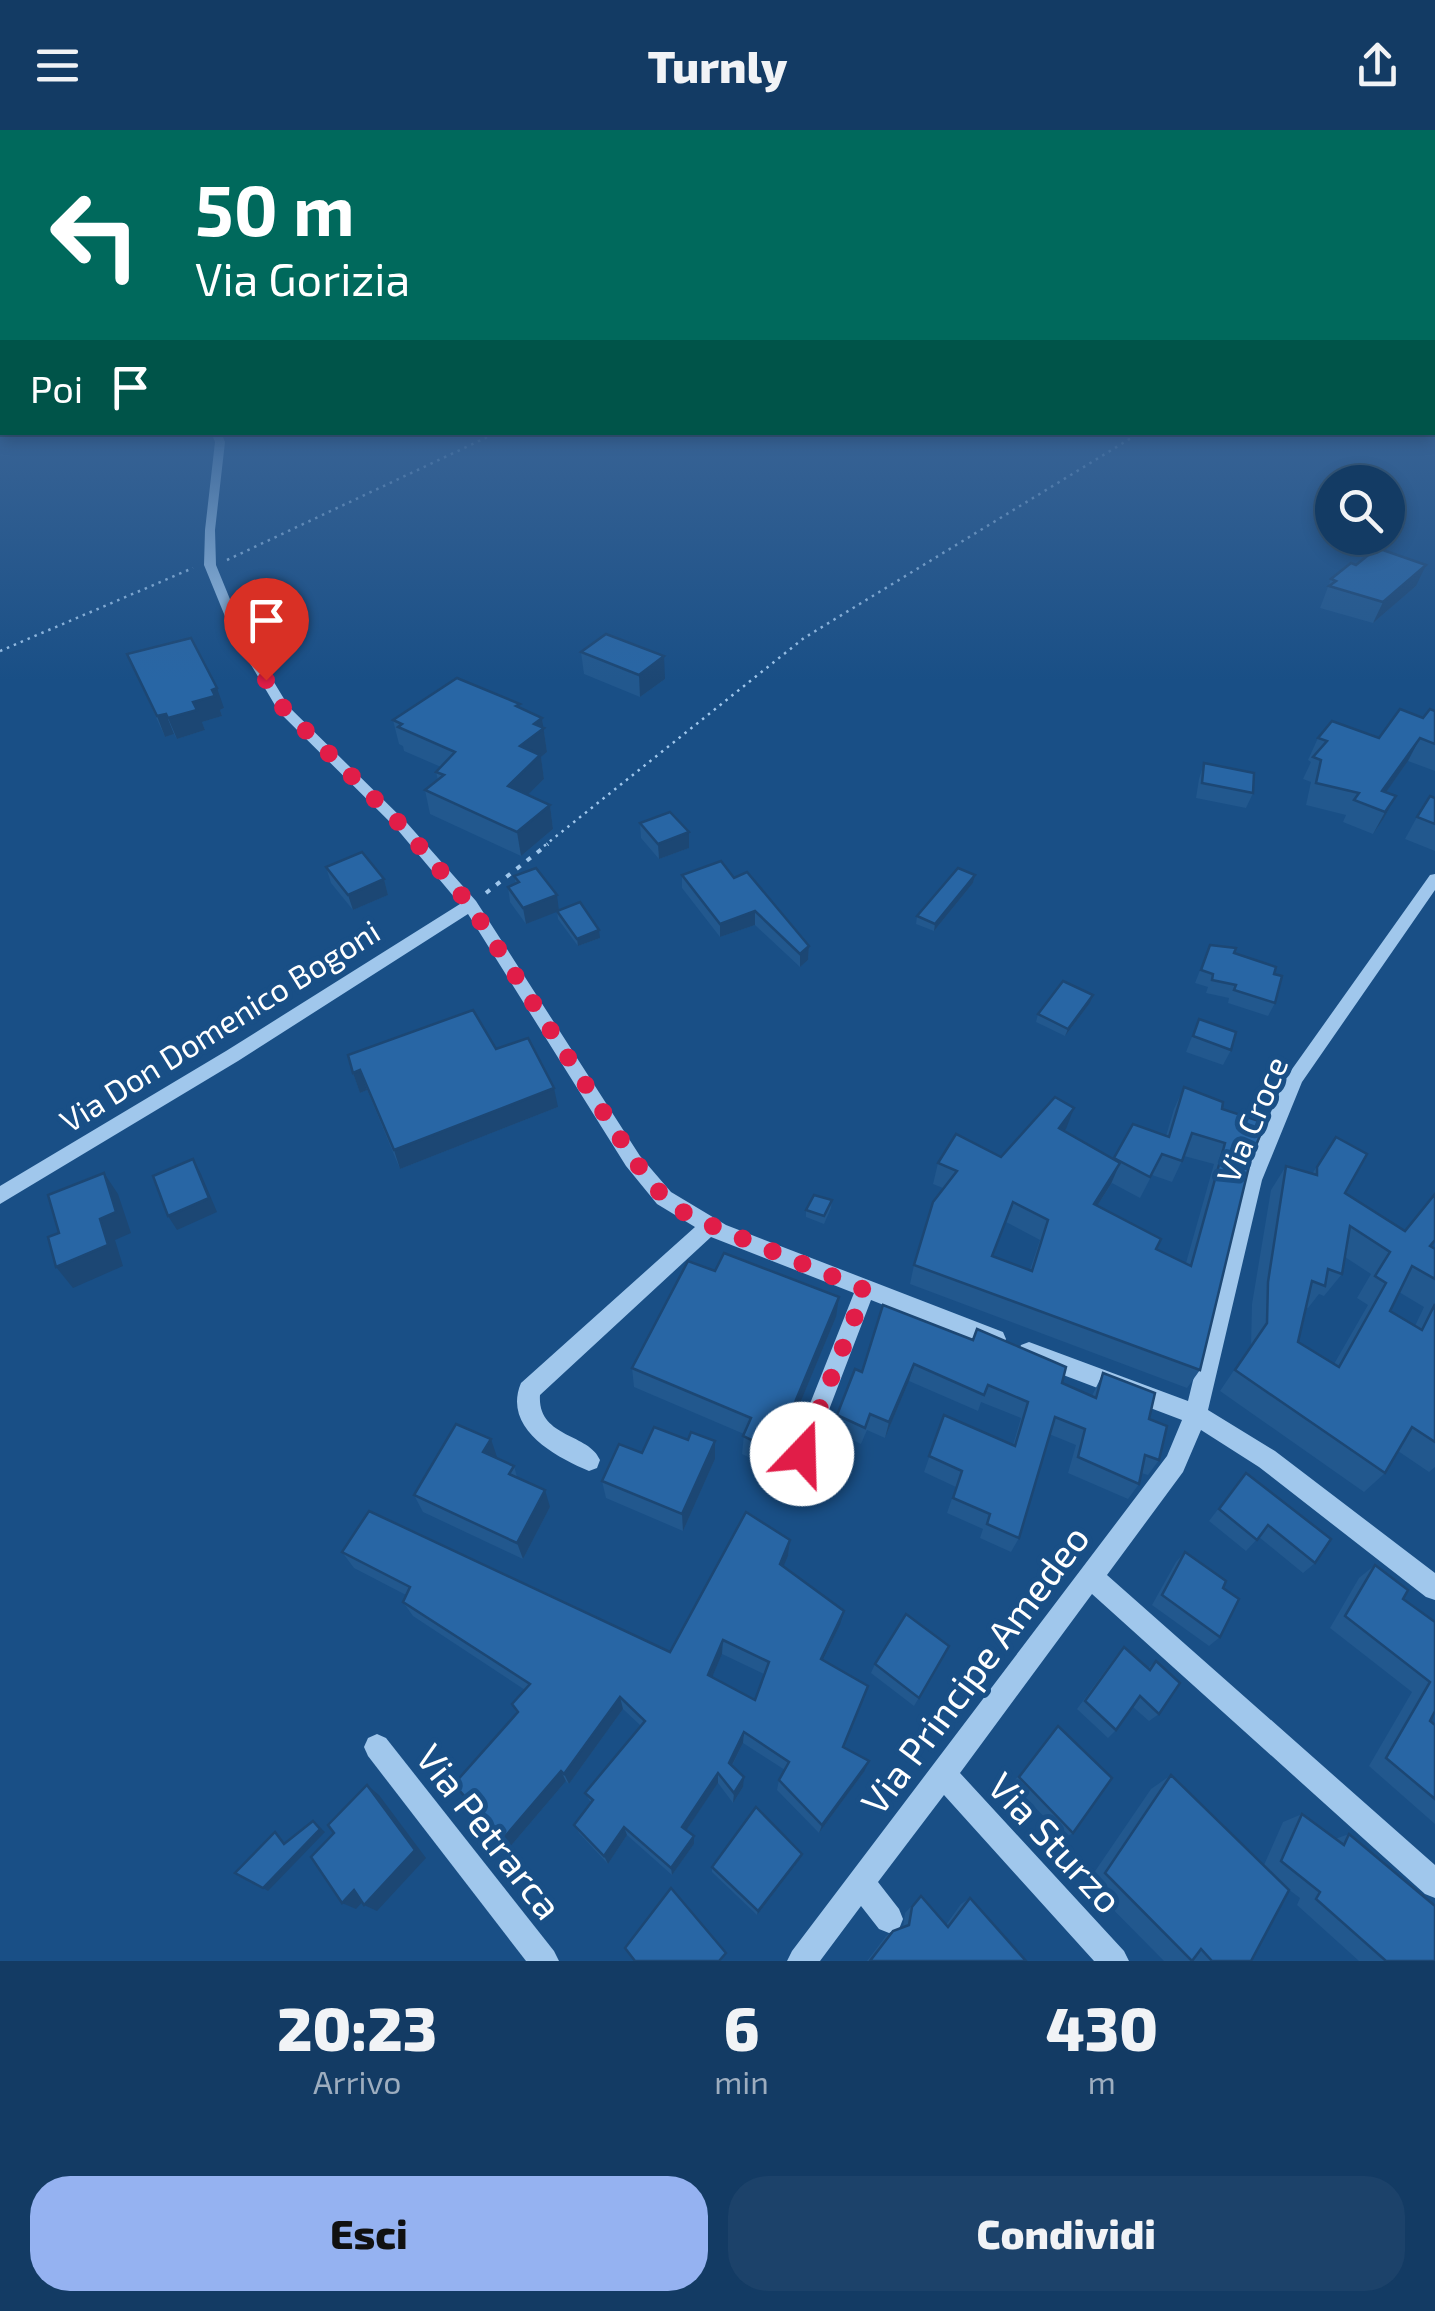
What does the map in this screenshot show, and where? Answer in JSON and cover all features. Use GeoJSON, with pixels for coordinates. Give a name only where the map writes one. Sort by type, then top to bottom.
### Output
{"type":"FeatureCollection","features":[{"type":"Feature","properties":{"kind":"street"},"geometry":{"type":"LineString","coordinates":[[212,510],[210,565],[237,632],[284,709],[402,826],[470,905],[634,1160],[664,1198],[709,1226],[854,1300],[1196,1416],[1266,1459],[1435,1588]]}},
{"type":"Feature","properties":{"kind":"street","name":"Via Croce"},"geometry":{"type":"LineString","coordinates":[[1196,1416],[1252,1180],[1294,1079],[1435,879]]}},
{"type":"Feature","properties":{"kind":"street","name":"Via Don Domenico Bogoni"},"geometry":{"type":"LineString","coordinates":[[0,1196],[232,1056],[470,905]]}},
{"type":"Feature","properties":{"kind":"street"},"geometry":{"type":"LineString","coordinates":[[589,1460],[553,1442],[531,1416],[526,1404],[529,1390],[709,1226]]}},
{"type":"Feature","properties":{"kind":"street"},"geometry":{"type":"LineString","coordinates":[[802,1454],[854,1300]]}},
{"type":"Feature","properties":{"kind":"street","name":"Via Principe Amedeo"},"geometry":{"type":"LineString","coordinates":[[802,1961],[1174,1464],[1196,1416]]}},
{"type":"Feature","properties":{"kind":"street"},"geometry":{"type":"LineString","coordinates":[[1090,1576],[1435,1884]]}},
{"type":"Feature","properties":{"kind":"street","name":"Via Petrarca"},"geometry":{"type":"LineString","coordinates":[[378,1748],[544,1961]]}},
{"type":"Feature","properties":{"kind":"street","name":"Via Sturzo"},"geometry":{"type":"LineString","coordinates":[[942,1773],[1114,1961]]}},
{"type":"Feature","properties":{"kind":"street"},"geometry":{"type":"LineString","coordinates":[[861,1883],[890,1919]]}},
{"type":"Feature","properties":{"kind":"path"},"geometry":{"type":"LineString","coordinates":[[0,652],[194,568],[249,552],[335,510]]}},
{"type":"Feature","properties":{"kind":"path"},"geometry":{"type":"LineString","coordinates":[[470,905],[804,638],[1013,510]]}},
{"type":"Feature","properties":{"kind":"building"},"geometry":{"type":"Polygon","coordinates":[[[1368,555],[1397,555],[1426,565],[1383,602],[1329,586],[1336,581],[1331,579],[1351,563],[1356,565],[1368,555]]]}},
{"type":"Feature","properties":{"kind":"building"},"geometry":{"type":"Polygon","coordinates":[[[606,634],[664,656],[639,675],[581,652],[606,634]]]}},
{"type":"Feature","properties":{"kind":"building"},"geometry":{"type":"Polygon","coordinates":[[[191,638],[217,688],[212,690],[215,696],[193,702],[197,710],[168,718],[166,714],[157,716],[127,654],[191,638]]]}},
{"type":"Feature","properties":{"kind":"building"},"geometry":{"type":"Polygon","coordinates":[[[457,678],[520,704],[516,706],[542,718],[534,724],[544,728],[520,746],[540,755],[508,786],[550,805],[517,832],[425,790],[444,775],[436,772],[455,752],[398,727],[402,724],[393,720],[457,678]]]}},
{"type":"Feature","properties":{"kind":"building"},"geometry":{"type":"Polygon","coordinates":[[[1400,709],[1423,718],[1430,709],[1435,711],[1435,744],[1420,738],[1382,791],[1396,796],[1385,812],[1354,800],[1359,793],[1316,783],[1321,760],[1313,757],[1327,741],[1318,738],[1332,721],[1379,738],[1400,709]]]}},
{"type":"Feature","properties":{"kind":"building"},"geometry":{"type":"Polygon","coordinates":[[[1204,763],[1254,773],[1253,793],[1202,783],[1204,763]]]}},
{"type":"Feature","properties":{"kind":"building"},"geometry":{"type":"Polygon","coordinates":[[[1430,796],[1435,798],[1435,824],[1417,817],[1430,796]]]}},
{"type":"Feature","properties":{"kind":"building"},"geometry":{"type":"Polygon","coordinates":[[[670,812],[689,832],[658,844],[640,823],[670,812]]]}},
{"type":"Feature","properties":{"kind":"building"},"geometry":{"type":"Polygon","coordinates":[[[362,852],[384,879],[348,895],[326,867],[362,852]]]}},
{"type":"Feature","properties":{"kind":"building"},"geometry":{"type":"Polygon","coordinates":[[[721,861],[734,878],[747,872],[809,946],[800,954],[755,911],[720,924],[682,875],[721,861]]]}},
{"type":"Feature","properties":{"kind":"building"},"geometry":{"type":"Polygon","coordinates":[[[536,868],[557,895],[523,908],[508,887],[519,882],[514,876],[536,868]]]}},
{"type":"Feature","properties":{"kind":"building"},"geometry":{"type":"Polygon","coordinates":[[[958,868],[975,875],[935,924],[917,916],[958,868]]]}},
{"type":"Feature","properties":{"kind":"building"},"geometry":{"type":"Polygon","coordinates":[[[580,902],[599,930],[577,939],[557,911],[580,902]]]}},
{"type":"Feature","properties":{"kind":"building"},"geometry":{"type":"Polygon","coordinates":[[[1210,945],[1236,948],[1234,953],[1276,967],[1274,974],[1282,976],[1275,1003],[1234,990],[1236,985],[1212,980],[1213,974],[1201,970],[1210,945]]]}},
{"type":"Feature","properties":{"kind":"building"},"geometry":{"type":"Polygon","coordinates":[[[1063,981],[1093,995],[1068,1029],[1038,1014],[1063,981]]]}},
{"type":"Feature","properties":{"kind":"building"},"geometry":{"type":"Polygon","coordinates":[[[473,1010],[496,1049],[528,1038],[554,1088],[394,1150],[360,1070],[353,1073],[348,1055],[473,1010]]]}},
{"type":"Feature","properties":{"kind":"building"},"geometry":{"type":"Polygon","coordinates":[[[1199,1019],[1236,1032],[1231,1050],[1193,1036],[1199,1019]]]}},
{"type":"Feature","properties":{"kind":"building"},"geometry":{"type":"Polygon","coordinates":[[[1184,1087],[1223,1102],[1222,1109],[1265,1123],[1251,1158],[1200,1370],[914,1265],[933,1202],[957,1171],[938,1163],[956,1134],[1001,1157],[1055,1097],[1074,1108],[1059,1128],[1120,1163],[1094,1204],[1161,1239],[1156,1249],[1191,1266],[1225,1143],[1192,1133],[1182,1161],[1162,1154],[1150,1177],[1114,1158],[1133,1124],[1169,1137],[1184,1087]],[[1013,1202],[992,1256],[1032,1271],[1048,1220],[1013,1202]]]}},
{"type":"Feature","properties":{"kind":"building"},"geometry":{"type":"Polygon","coordinates":[[[1336,1137],[1367,1154],[1345,1193],[1405,1231],[1435,1194],[1435,1240],[1430,1246],[1435,1249],[1435,1279],[1412,1266],[1390,1311],[1422,1330],[1435,1304],[1435,1442],[1412,1427],[1385,1473],[1235,1370],[1267,1323],[1268,1282],[1286,1166],[1317,1175],[1317,1167],[1336,1137]],[[1350,1226],[1342,1274],[1328,1269],[1325,1286],[1312,1281],[1298,1342],[1339,1367],[1386,1283],[1375,1276],[1390,1252],[1350,1226]]]}},
{"type":"Feature","properties":{"kind":"building"},"geometry":{"type":"Polygon","coordinates":[[[193,1159],[209,1198],[168,1216],[153,1176],[193,1159]]]}},
{"type":"Feature","properties":{"kind":"building"},"geometry":{"type":"Polygon","coordinates":[[[104,1173],[116,1212],[100,1219],[108,1245],[56,1267],[48,1237],[59,1233],[48,1195],[104,1173]]]}},
{"type":"Feature","properties":{"kind":"building"},"geometry":{"type":"Polygon","coordinates":[[[814,1195],[832,1200],[824,1216],[806,1210],[814,1195]]]}},
{"type":"Feature","properties":{"kind":"building"},"geometry":{"type":"Polygon","coordinates":[[[724,1253],[839,1297],[783,1431],[779,1430],[770,1449],[743,1436],[751,1418],[632,1368],[688,1261],[715,1271],[724,1253]]]}},
{"type":"Feature","properties":{"kind":"building"},"geometry":{"type":"Polygon","coordinates":[[[883,1305],[973,1340],[977,1329],[1066,1367],[1062,1383],[1096,1398],[1103,1373],[1155,1393],[1149,1419],[1167,1426],[1159,1460],[1145,1455],[1139,1484],[1078,1457],[1085,1429],[1055,1417],[1019,1538],[987,1524],[990,1514],[953,1498],[962,1471],[929,1456],[944,1415],[1015,1446],[1028,1402],[988,1385],[984,1395],[914,1364],[889,1422],[870,1414],[865,1428],[837,1415],[855,1369],[862,1372],[883,1305]]]}},
{"type":"Feature","properties":{"kind":"building"},"geometry":{"type":"Polygon","coordinates":[[[456,1424],[491,1439],[483,1452],[514,1466],[509,1474],[545,1490],[517,1543],[414,1495],[456,1424]]]}},
{"type":"Feature","properties":{"kind":"building"},"geometry":{"type":"Polygon","coordinates":[[[654,1427],[688,1440],[691,1432],[715,1441],[682,1514],[602,1481],[619,1444],[642,1453],[654,1427]]]}},
{"type":"Feature","properties":{"kind":"building"},"geometry":{"type":"Polygon","coordinates":[[[1246,1473],[1331,1539],[1315,1563],[1268,1525],[1257,1540],[1219,1509],[1246,1473]]]}},
{"type":"Feature","properties":{"kind":"building"},"geometry":{"type":"Polygon","coordinates":[[[369,1511],[670,1652],[746,1512],[790,1540],[780,1564],[844,1611],[821,1659],[868,1686],[843,1747],[869,1761],[822,1825],[779,1780],[789,1762],[744,1732],[729,1763],[744,1777],[734,1793],[718,1773],[682,1827],[694,1836],[671,1868],[624,1827],[604,1856],[574,1825],[593,1800],[585,1793],[645,1721],[620,1697],[564,1774],[561,1771],[502,1840],[454,1784],[518,1712],[512,1704],[530,1684],[403,1602],[410,1587],[342,1552],[369,1511]],[[723,1640],[708,1675],[755,1700],[769,1662],[723,1640]]]}},
{"type":"Feature","properties":{"kind":"building"},"geometry":{"type":"Polygon","coordinates":[[[1185,1552],[1226,1581],[1223,1588],[1239,1599],[1220,1637],[1162,1595],[1185,1552]]]}},
{"type":"Feature","properties":{"kind":"building"},"geometry":{"type":"Polygon","coordinates":[[[1375,1565],[1408,1590],[1403,1599],[1435,1622],[1435,1711],[1430,1721],[1435,1725],[1435,1799],[1386,1758],[1430,1682],[1345,1616],[1375,1565]]]}},
{"type":"Feature","properties":{"kind":"building"},"geometry":{"type":"Polygon","coordinates":[[[906,1614],[949,1646],[919,1698],[875,1664],[906,1614]]]}},
{"type":"Feature","properties":{"kind":"building"},"geometry":{"type":"Polygon","coordinates":[[[1124,1647],[1150,1670],[1156,1661],[1180,1683],[1159,1714],[1140,1696],[1116,1730],[1085,1701],[1124,1647]]]}},
{"type":"Feature","properties":{"kind":"building"},"geometry":{"type":"Polygon","coordinates":[[[1058,1726],[1112,1778],[1073,1833],[1019,1777],[1058,1726]]]}},
{"type":"Feature","properties":{"kind":"building"},"geometry":{"type":"Polygon","coordinates":[[[1171,1775],[1289,1890],[1251,1961],[1212,1961],[1201,1949],[1192,1961],[1105,1873],[1171,1775]]]}},
{"type":"Feature","properties":{"kind":"building"},"geometry":{"type":"Polygon","coordinates":[[[367,1785],[415,1850],[364,1905],[354,1890],[342,1903],[311,1857],[334,1833],[328,1825],[367,1785]]]}},
{"type":"Feature","properties":{"kind":"building"},"geometry":{"type":"Polygon","coordinates":[[[756,1807],[802,1854],[758,1911],[712,1867],[756,1807]]]}},
{"type":"Feature","properties":{"kind":"building"},"geometry":{"type":"Polygon","coordinates":[[[1302,1814],[1344,1845],[1349,1834],[1435,1906],[1435,1961],[1386,1961],[1316,1899],[1320,1892],[1281,1861],[1302,1814]]]}},
{"type":"Feature","properties":{"kind":"building"},"geometry":{"type":"Polygon","coordinates":[[[313,1821],[320,1829],[263,1888],[235,1873],[275,1832],[284,1844],[313,1821]]]}},
{"type":"Feature","properties":{"kind":"building"},"geometry":{"type":"Polygon","coordinates":[[[671,1888],[726,1953],[719,1961],[635,1961],[625,1948],[671,1888]]]}},
{"type":"Feature","properties":{"kind":"building"},"geometry":{"type":"Polygon","coordinates":[[[921,1896],[948,1927],[970,1898],[1026,1961],[870,1961],[893,1931],[909,1925],[912,1907],[921,1896]]]}},
{"type":"Feature","properties":{"kind":"route"},"geometry":{"type":"LineString","coordinates":[[266,680],[284,709],[402,826],[470,905],[634,1160],[664,1198],[719,1231],[865,1290],[802,1454]]}}]}
